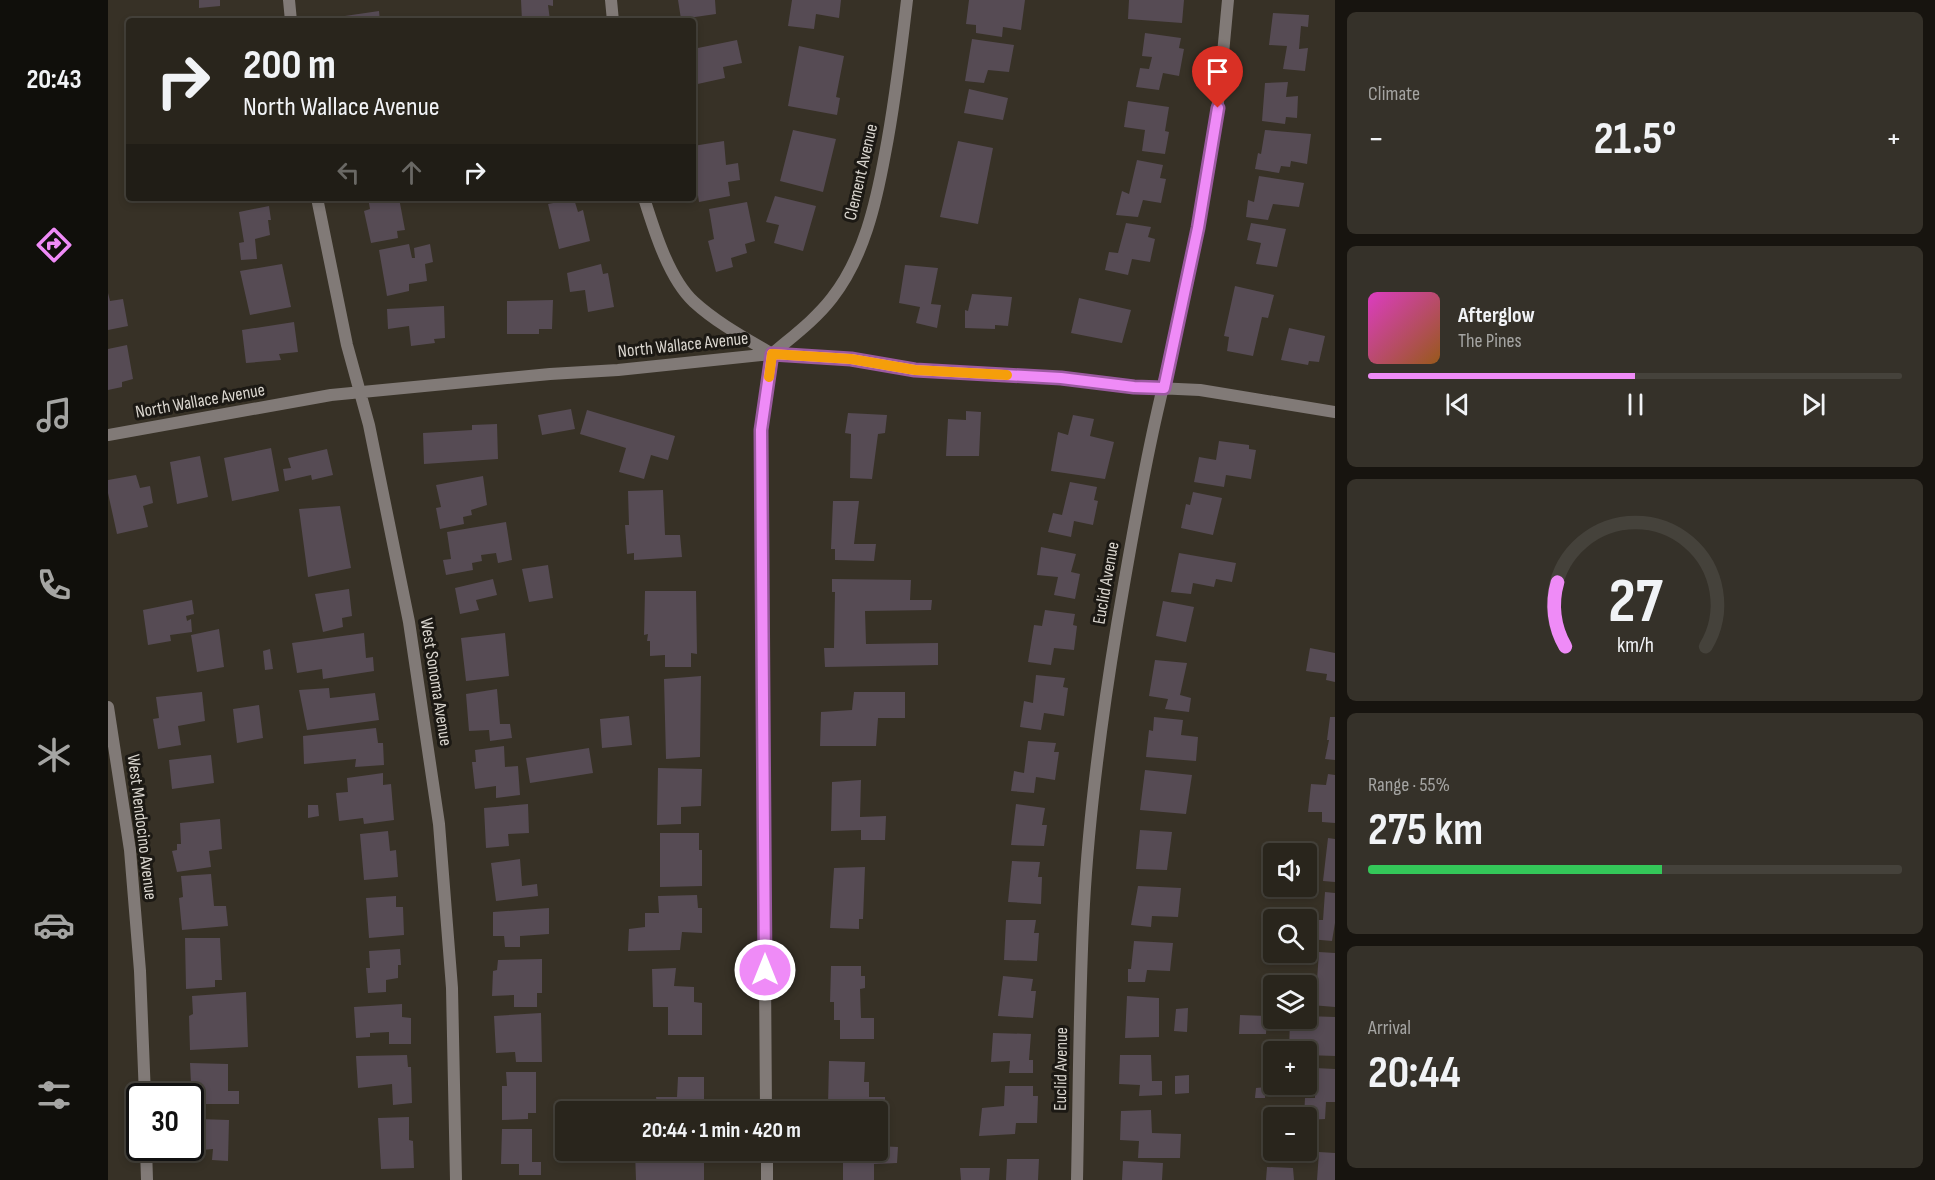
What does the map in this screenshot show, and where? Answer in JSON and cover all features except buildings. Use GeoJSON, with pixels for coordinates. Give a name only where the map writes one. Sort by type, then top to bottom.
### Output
{"type":"FeatureCollection","features":[{"type":"Feature","properties":{"kind":"street"},"geometry":{"type":"LineString","coordinates":[[289,0],[291,18]]}},
{"type":"Feature","properties":{"kind":"street"},"geometry":{"type":"LineString","coordinates":[[611,0],[614,18]]}},
{"type":"Feature","properties":{"kind":"street","name":"Clement Avenue"},"geometry":{"type":"LineString","coordinates":[[772,354],[812,321],[833,297],[849,270],[866,233],[875,204],[894,108],[907,0]]}},
{"type":"Feature","properties":{"kind":"street","name":"Euclid Avenue"},"geometry":{"type":"LineString","coordinates":[[1077,1180],[1080,991],[1091,812],[1117,626],[1153,432],[1187,287],[1206,188],[1218,108],[1228,0]]}},
{"type":"Feature","properties":{"kind":"street","name":"West Sonoma Avenue"},"geometry":{"type":"LineString","coordinates":[[318,201],[346,345],[369,425],[409,622],[439,824],[452,988],[456,1180]]}},
{"type":"Feature","properties":{"kind":"street"},"geometry":{"type":"LineString","coordinates":[[645,201],[662,248],[677,279],[692,301],[717,321],[772,354],[761,430],[766,1101]]}},
{"type":"Feature","properties":{"kind":"street","name":"North Wallace Avenue"},"geometry":{"type":"LineString","coordinates":[[108,435],[331,395],[772,354],[851,359],[915,370],[1061,378],[1134,387],[1200,390],[1335,412]]}},
{"type":"Feature","properties":{"kind":"street","name":"West Mendocino Avenue"},"geometry":{"type":"LineString","coordinates":[[108,707],[130,850],[140,971],[144,1083]]}},
{"type":"Feature","properties":{"kind":"street"},"geometry":{"type":"LineString","coordinates":[[146,1161],[147,1180]]}},
{"type":"Feature","properties":{"kind":"street"},"geometry":{"type":"LineString","coordinates":[[767,1161],[767,1180]]}},
{"type":"Feature","properties":{"kind":"slow traffic"},"geometry":{"type":"LineString","coordinates":[[769,377],[772,354],[851,359],[915,370],[1007,375]]}},
{"type":"Feature","properties":{"kind":"route"},"geometry":{"type":"LineString","coordinates":[[765,970],[761,430],[772,354],[851,359],[915,370],[1061,378],[1134,387],[1164,388],[1187,287],[1206,188],[1218,108]]}}]}
